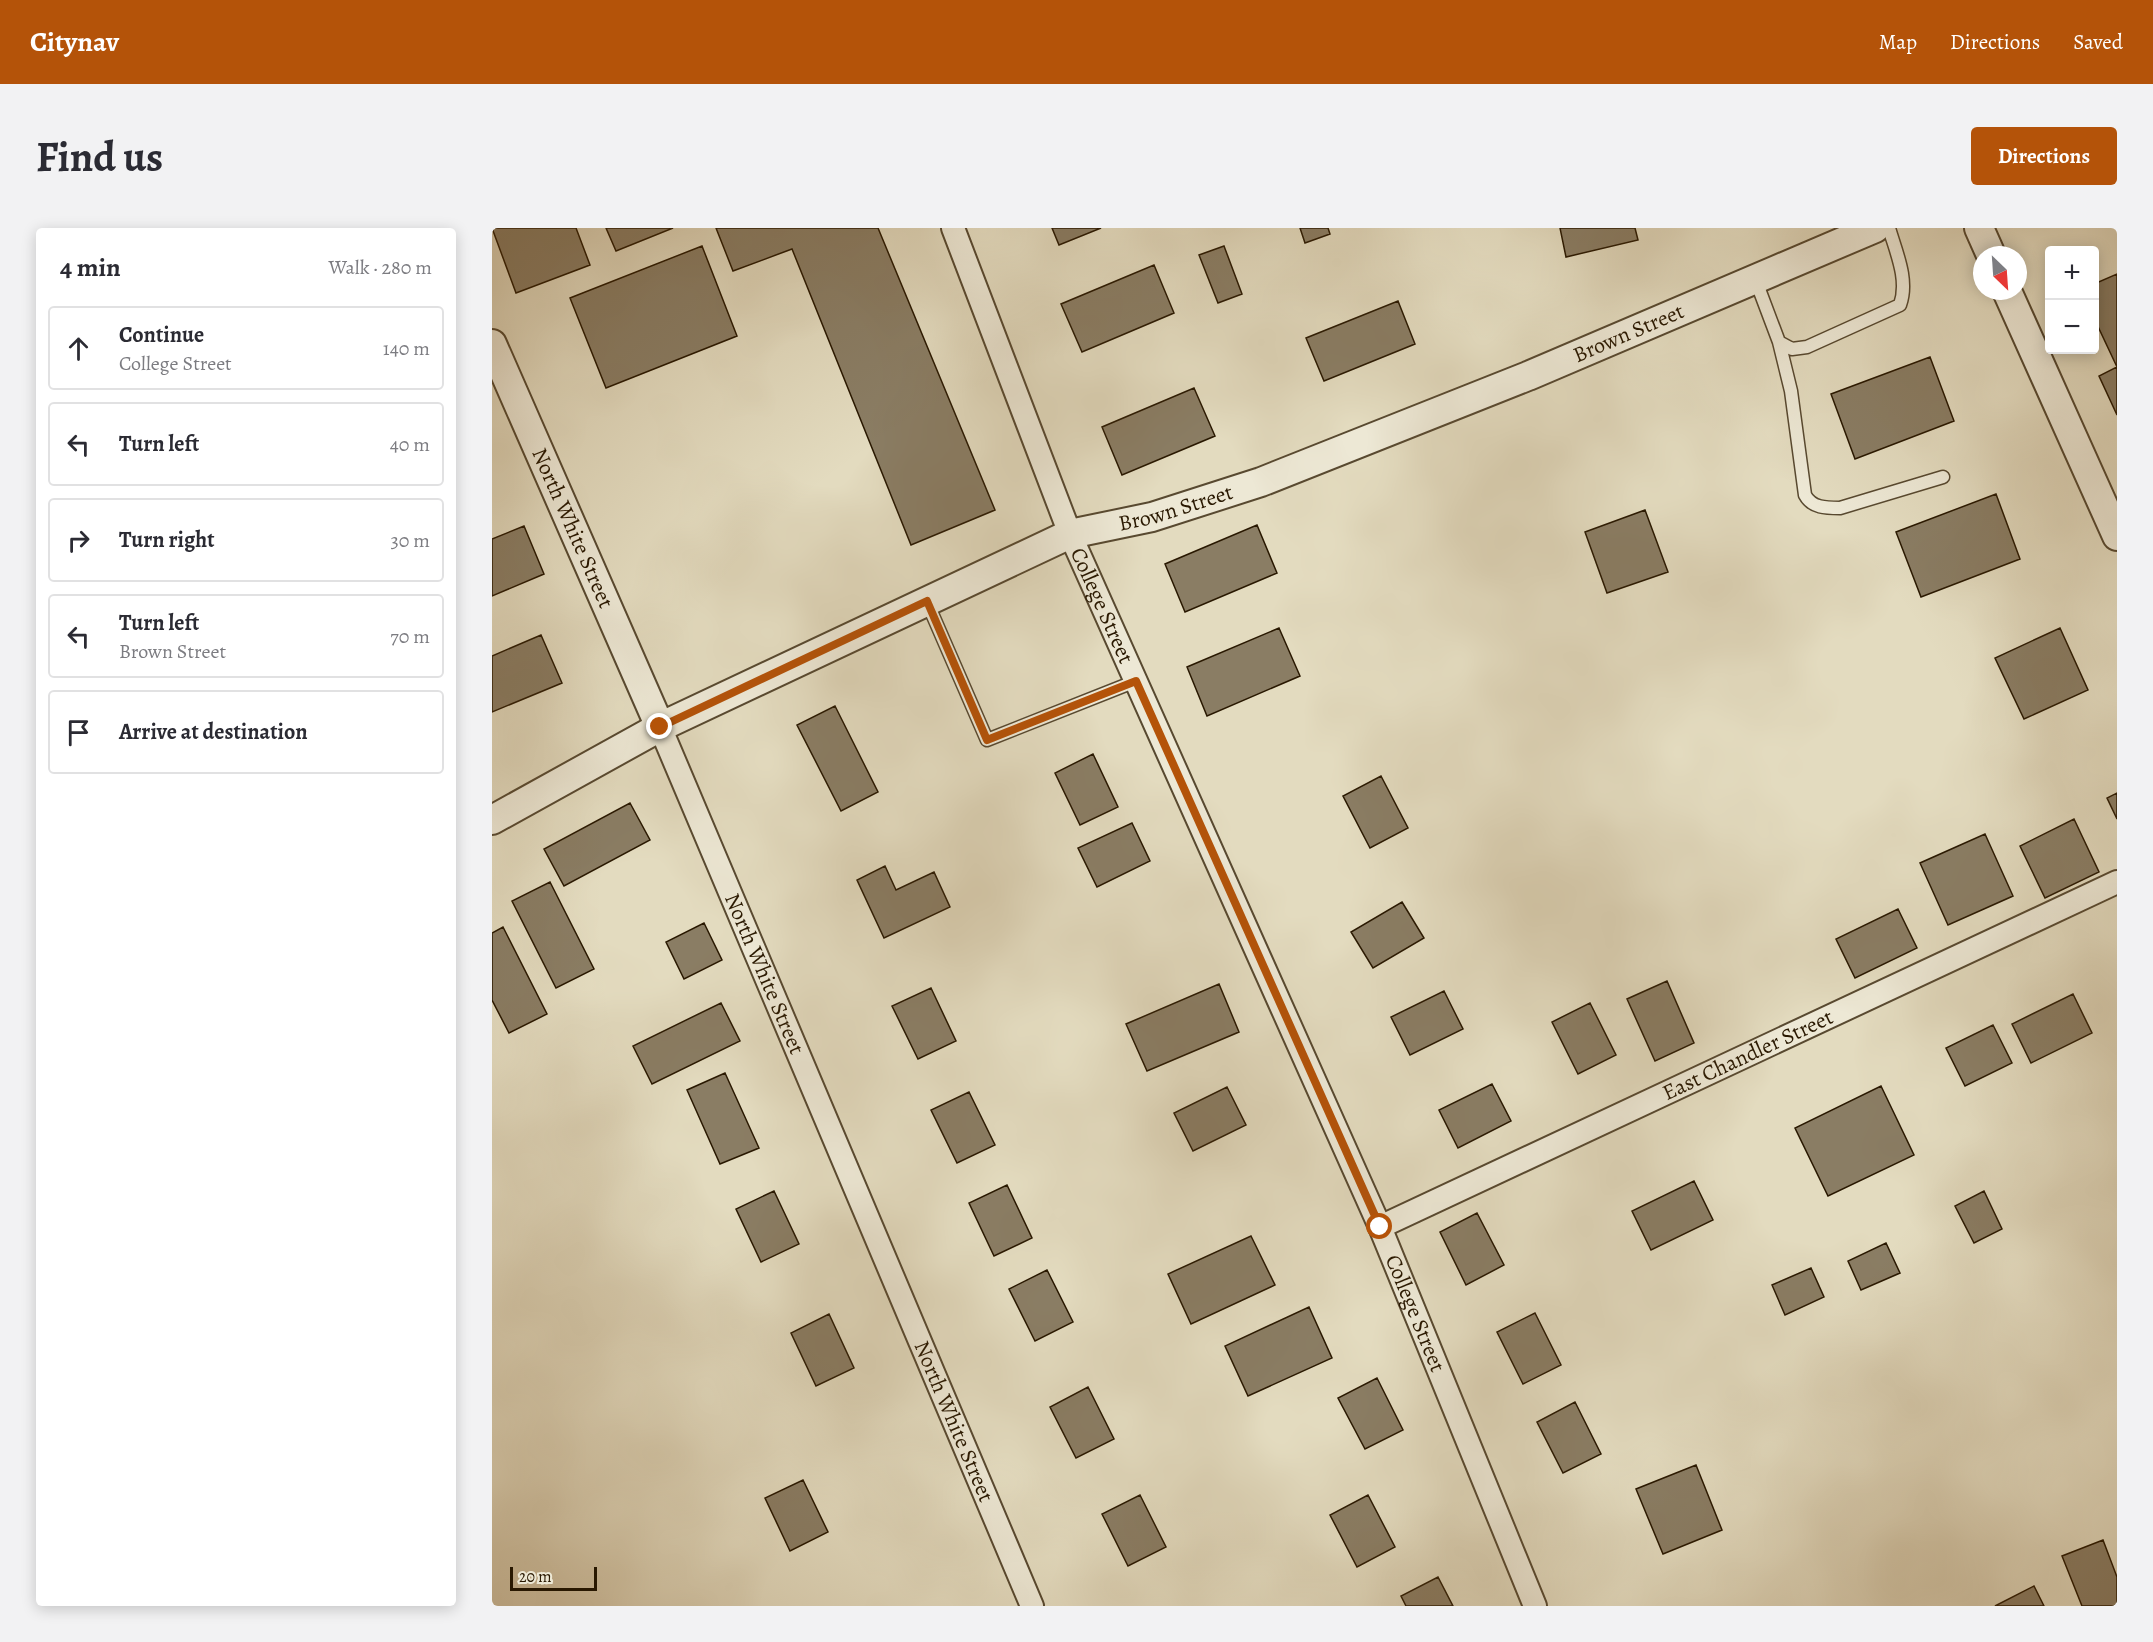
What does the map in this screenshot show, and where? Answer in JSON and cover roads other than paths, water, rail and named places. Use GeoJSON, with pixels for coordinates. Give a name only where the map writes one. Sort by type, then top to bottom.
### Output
{"type":"FeatureCollection","features":[{"type":"Feature","properties":{"kind":"street","name":"College Street"},"geometry":{"type":"LineString","coordinates":[[953,228],[1070,534],[1380,1227],[1535,1606]]}},
{"type":"Feature","properties":{"kind":"street","name":"Brown Street"},"geometry":{"type":"LineString","coordinates":[[492,820],[660,727],[1070,534],[1152,517],[1261,482],[1528,376],[1756,281],[1875,228]]}},
{"type":"Feature","properties":{"kind":"street"},"geometry":{"type":"LineString","coordinates":[[1979,228],[1987,246]]}},
{"type":"Feature","properties":{"kind":"street"},"geometry":{"type":"LineString","coordinates":[[2011,300],[2117,536]]}},
{"type":"Feature","properties":{"kind":"street","name":"North White Street"},"geometry":{"type":"LineString","coordinates":[[492,344],[660,727],[1032,1606]]}},
{"type":"Feature","properties":{"kind":"street","name":"East Chandler Street"},"geometry":{"type":"LineString","coordinates":[[1380,1227],[2117,882]]}},
{"type":"Feature","properties":{"kind":"lane"},"geometry":{"type":"LineString","coordinates":[[1779,342],[1792,349],[1807,347],[1900,305],[1904,294],[1903,276],[1889,228]]}},
{"type":"Feature","properties":{"kind":"lane"},"geometry":{"type":"LineString","coordinates":[[1756,281],[1779,342],[1791,391],[1805,495],[1809,502],[1824,508],[1840,508],[1943,477]]}},
{"type":"Feature","properties":{"kind":"lane"},"geometry":{"type":"LineString","coordinates":[[927,601],[987,740],[1136,681]]}}]}
